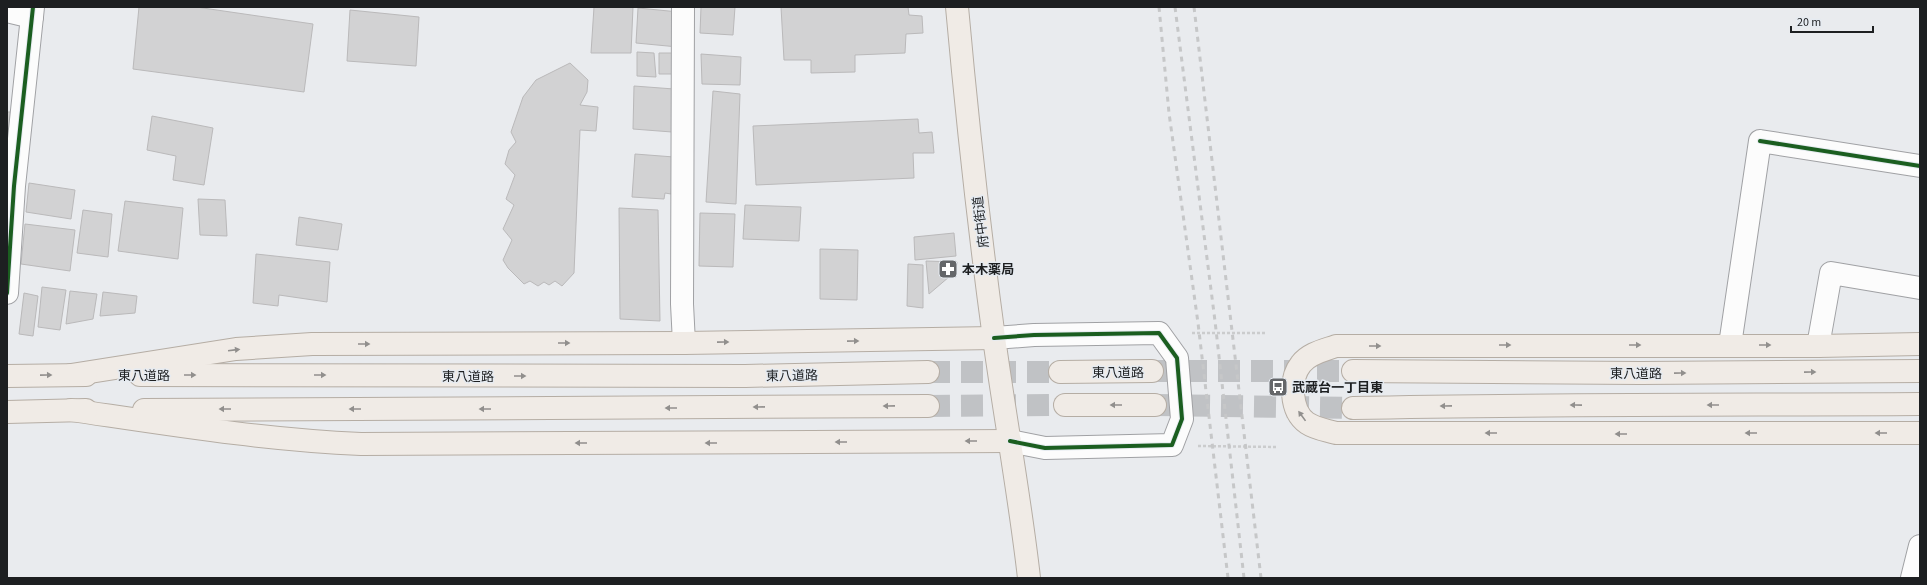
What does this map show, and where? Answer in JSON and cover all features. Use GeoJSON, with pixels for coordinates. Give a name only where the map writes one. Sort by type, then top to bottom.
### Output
{"type":"FeatureCollection","features":[{"type":"Feature","properties":{"kind":"main road","name":"府中街道"},"geometry":{"type":"LineString","coordinates":[[957,7],[967,110],[994,338],[1022,510],[1029,578]]}},
{"type":"Feature","properties":{"kind":"main road"},"geometry":{"type":"LineString","coordinates":[[71,375],[236,349],[312,344],[684,343],[994,338]]}},
{"type":"Feature","properties":{"kind":"main road"},"geometry":{"type":"LineString","coordinates":[[1920,344],[1818,346],[1336,346],[1317,352],[1301,364],[1294,378],[1293,392],[1295,403],[1301,416],[1307,422],[1319,428],[1336,433],[1920,433]]}},
{"type":"Feature","properties":{"kind":"main road","name":"東八道路"},"geometry":{"type":"LineString","coordinates":[[1353,371],[1640,374],[1920,371]]}},
{"type":"Feature","properties":{"kind":"main road","name":"東八道路"},"geometry":{"type":"LineString","coordinates":[[7,376],[745,376],[928,372]]}},
{"type":"Feature","properties":{"kind":"main road","name":"東八道路"},"geometry":{"type":"LineString","coordinates":[[1060,372],[1152,372]]}},
{"type":"Feature","properties":{"kind":"main road"},"geometry":{"type":"LineString","coordinates":[[1354,408],[1497,404],[1643,406],[1920,404]]}},
{"type":"Feature","properties":{"kind":"main road"},"geometry":{"type":"LineString","coordinates":[[1065,405],[1155,405]]}},
{"type":"Feature","properties":{"kind":"main road"},"geometry":{"type":"LineString","coordinates":[[7,412],[70,410],[928,406]]}},
{"type":"Feature","properties":{"kind":"main road"},"geometry":{"type":"LineString","coordinates":[[70,410],[233,434],[308,442],[362,444],[1010,441]]}},
{"type":"Feature","properties":{"kind":"street"},"geometry":{"type":"LineString","coordinates":[[683,7],[682,304],[684,343]]}},
{"type":"Feature","properties":{"kind":"street"},"geometry":{"type":"LineString","coordinates":[[7,11],[32,12],[10,185],[7,293]]}},
{"type":"Feature","properties":{"kind":"street"},"geometry":{"type":"LineString","coordinates":[[1730,345],[1760,141],[1920,166]]}},
{"type":"Feature","properties":{"kind":"street"},"geometry":{"type":"LineString","coordinates":[[1818,346],[1830,273],[1920,288]]}},
{"type":"Feature","properties":{"kind":"street"},"geometry":{"type":"LineString","coordinates":[[994,338],[1034,335],[1160,333],[1177,358],[1182,419],[1172,446],[1045,448],[1010,441]]}},
{"type":"Feature","properties":{"kind":"street"},"geometry":{"type":"LineString","coordinates":[[1920,546],[1911,578],[1920,576]]}},
{"type":"Feature","properties":{"kind":"path"},"geometry":{"type":"LineString","coordinates":[[1160,333],[1267,333]]}},
{"type":"Feature","properties":{"kind":"path"},"geometry":{"type":"LineString","coordinates":[[1172,446],[1278,447]]}},
{"type":"Feature","properties":{"kind":"building"},"geometry":{"type":"Polygon","coordinates":[[[139,7],[196,7],[313,24],[304,92],[133,69],[139,7]]]}},
{"type":"Feature","properties":{"kind":"building"},"geometry":{"type":"Polygon","coordinates":[[[594,7],[633,7],[631,53],[591,53],[594,7]]]}},
{"type":"Feature","properties":{"kind":"building"},"geometry":{"type":"Polygon","coordinates":[[[701,7],[735,7],[733,35],[700,33],[701,7]]]}},
{"type":"Feature","properties":{"kind":"building"},"geometry":{"type":"Polygon","coordinates":[[[781,7],[908,7],[909,15],[922,16],[923,33],[906,34],[905,53],[855,55],[855,72],[811,73],[811,60],[784,60],[781,7]]]}},
{"type":"Feature","properties":{"kind":"building"},"geometry":{"type":"Polygon","coordinates":[[[638,8],[679,12],[678,47],[636,43],[638,8]]]}},
{"type":"Feature","properties":{"kind":"building"},"geometry":{"type":"Polygon","coordinates":[[[350,10],[419,17],[416,66],[347,61],[350,10]]]}},
{"type":"Feature","properties":{"kind":"building"},"geometry":{"type":"Polygon","coordinates":[[[637,52],[654,53],[656,77],[637,76],[637,52]]]}},
{"type":"Feature","properties":{"kind":"building"},"geometry":{"type":"Polygon","coordinates":[[[659,53],[675,53],[676,74],[659,74],[659,53]]]}},
{"type":"Feature","properties":{"kind":"building"},"geometry":{"type":"Polygon","coordinates":[[[701,54],[741,57],[740,85],[702,84],[701,54]]]}},
{"type":"Feature","properties":{"kind":"building"},"geometry":{"type":"Polygon","coordinates":[[[570,63],[588,80],[587,92],[580,105],[598,107],[596,131],[580,130],[574,273],[562,286],[555,281],[549,285],[544,282],[538,286],[530,281],[524,284],[508,268],[503,260],[512,240],[503,229],[514,205],[506,199],[515,175],[505,164],[509,150],[516,142],[511,132],[523,97],[536,80],[570,63]]]}},
{"type":"Feature","properties":{"kind":"building"},"geometry":{"type":"Polygon","coordinates":[[[634,86],[674,89],[672,132],[633,129],[634,86]]]}},
{"type":"Feature","properties":{"kind":"building"},"geometry":{"type":"Polygon","coordinates":[[[713,91],[740,94],[736,204],[706,202],[713,91]]]}},
{"type":"Feature","properties":{"kind":"building"},"geometry":{"type":"Polygon","coordinates":[[[7,112],[13,112],[7,161],[7,112]]]}},
{"type":"Feature","properties":{"kind":"building"},"geometry":{"type":"Polygon","coordinates":[[[152,116],[213,128],[204,185],[173,180],[176,156],[147,150],[152,116]]]}},
{"type":"Feature","properties":{"kind":"building"},"geometry":{"type":"Polygon","coordinates":[[[918,119],[919,133],[932,132],[934,153],[913,153],[914,178],[756,185],[753,126],[918,119]]]}},
{"type":"Feature","properties":{"kind":"building"},"geometry":{"type":"Polygon","coordinates":[[[635,154],[674,157],[671,194],[665,193],[664,199],[632,197],[635,154]]]}},
{"type":"Feature","properties":{"kind":"building"},"geometry":{"type":"Polygon","coordinates":[[[29,183],[75,190],[71,219],[26,212],[29,183]]]}},
{"type":"Feature","properties":{"kind":"building"},"geometry":{"type":"Polygon","coordinates":[[[198,199],[225,200],[227,236],[200,235],[198,199]]]}},
{"type":"Feature","properties":{"kind":"building"},"geometry":{"type":"Polygon","coordinates":[[[125,201],[183,208],[178,259],[118,251],[125,201]]]}},
{"type":"Feature","properties":{"kind":"building"},"geometry":{"type":"Polygon","coordinates":[[[745,205],[801,207],[799,241],[743,239],[745,205]]]}},
{"type":"Feature","properties":{"kind":"building"},"geometry":{"type":"Polygon","coordinates":[[[619,208],[658,210],[660,321],[620,319],[619,208]]]}},
{"type":"Feature","properties":{"kind":"building"},"geometry":{"type":"Polygon","coordinates":[[[83,210],[112,214],[108,257],[77,253],[83,210]]]}},
{"type":"Feature","properties":{"kind":"building"},"geometry":{"type":"Polygon","coordinates":[[[700,213],[735,214],[733,267],[699,266],[700,213]]]}},
{"type":"Feature","properties":{"kind":"building"},"geometry":{"type":"Polygon","coordinates":[[[299,217],[342,224],[338,250],[296,245],[299,217]]]}},
{"type":"Feature","properties":{"kind":"building"},"geometry":{"type":"Polygon","coordinates":[[[25,224],[75,230],[70,271],[21,264],[25,224]]]}},
{"type":"Feature","properties":{"kind":"building"},"geometry":{"type":"Polygon","coordinates":[[[954,233],[956,256],[915,260],[914,237],[954,233]]]}},
{"type":"Feature","properties":{"kind":"building"},"geometry":{"type":"Polygon","coordinates":[[[820,249],[858,250],[857,300],[820,299],[820,249]]]}},
{"type":"Feature","properties":{"kind":"building"},"geometry":{"type":"Polygon","coordinates":[[[256,254],[330,262],[327,302],[279,295],[278,306],[253,303],[256,254]]]}},
{"type":"Feature","properties":{"kind":"building"},"geometry":{"type":"Polygon","coordinates":[[[926,261],[957,262],[956,271],[929,294],[926,261]]]}},
{"type":"Feature","properties":{"kind":"building"},"geometry":{"type":"Polygon","coordinates":[[[908,264],[923,265],[923,308],[907,306],[908,264]]]}},
{"type":"Feature","properties":{"kind":"building"},"geometry":{"type":"Polygon","coordinates":[[[42,287],[66,290],[60,330],[38,327],[42,287]]]}},
{"type":"Feature","properties":{"kind":"building"},"geometry":{"type":"Polygon","coordinates":[[[70,291],[97,294],[93,319],[66,324],[70,291]]]}},
{"type":"Feature","properties":{"kind":"building"},"geometry":{"type":"Polygon","coordinates":[[[103,292],[137,296],[135,313],[100,316],[103,292]]]}},
{"type":"Feature","properties":{"kind":"building"},"geometry":{"type":"Polygon","coordinates":[[[24,293],[38,296],[33,336],[19,334],[24,293]]]}},
{"type":"Feature","properties":{"kind":"tunnel"},"geometry":{"type":"LineString","coordinates":[[1152,371],[1353,371]]}},
{"type":"Feature","properties":{"kind":"tunnel"},"geometry":{"type":"LineString","coordinates":[[928,372],[1060,372]]}},
{"type":"Feature","properties":{"kind":"tunnel"},"geometry":{"type":"LineString","coordinates":[[928,406],[1065,405]]}},
{"type":"Feature","properties":{"kind":"tunnel"},"geometry":{"type":"LineString","coordinates":[[1155,405],[1353,408]]}},
{"type":"Feature","properties":{"kind":"railway"},"geometry":{"type":"LineString","coordinates":[[1159,7],[1169,113],[1198,323],[1228,578]]}},
{"type":"Feature","properties":{"kind":"railway"},"geometry":{"type":"LineString","coordinates":[[1175,7],[1215,321],[1244,578]]}},
{"type":"Feature","properties":{"kind":"railway"},"geometry":{"type":"LineString","coordinates":[[1194,7],[1261,578]]}},
{"type":"Feature","properties":{"kind":"cycle path"},"geometry":{"type":"LineString","coordinates":[[7,293],[14,186],[33,7]]}},
{"type":"Feature","properties":{"kind":"cycle path"},"geometry":{"type":"LineString","coordinates":[[1760,141],[1920,166]]}},
{"type":"Feature","properties":{"kind":"cycle path"},"geometry":{"type":"LineString","coordinates":[[994,338],[1034,335],[1159,333],[1177,358],[1182,419],[1172,445],[1045,448],[1010,441]]}},
{"type":"Feature","properties":{"kind":"place","name":"本木薬局"},"geometry":{"type":"Point","coordinates":[948,269]}},
{"type":"Feature","properties":{"kind":"place","name":"武蔵台一丁目東"},"geometry":{"type":"Point","coordinates":[1278,387]}}]}
